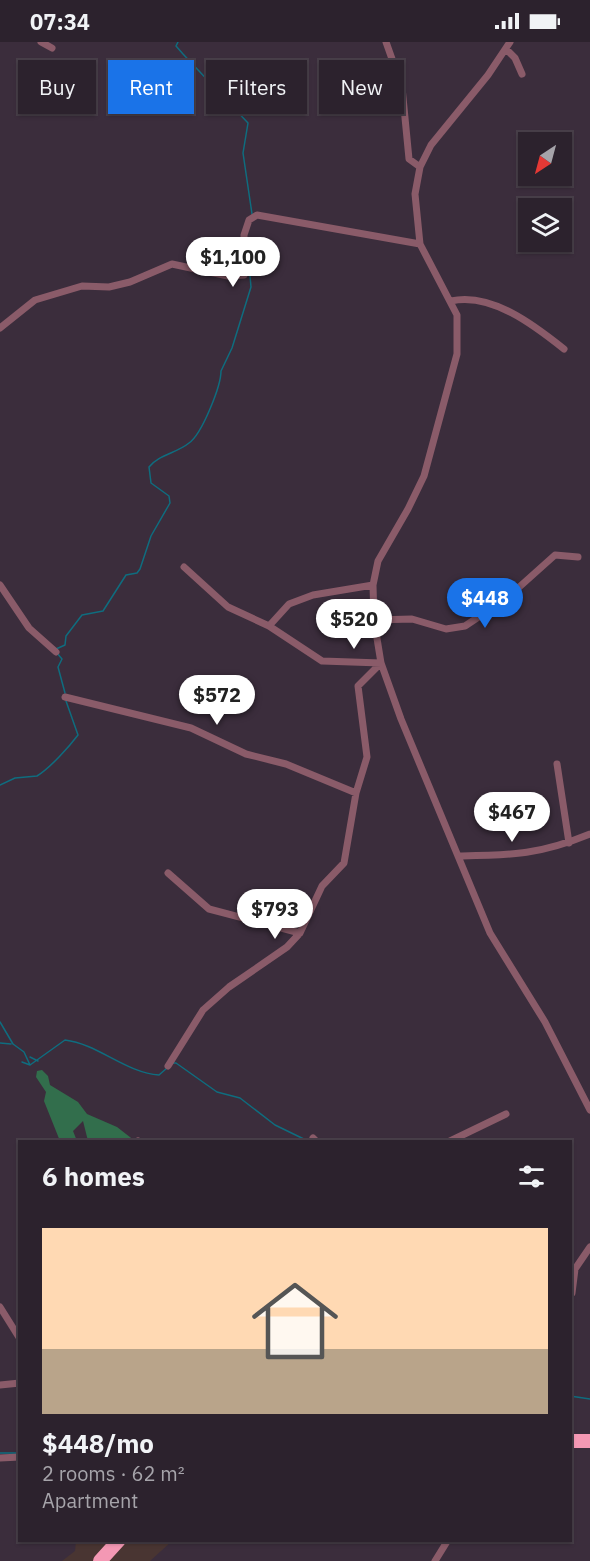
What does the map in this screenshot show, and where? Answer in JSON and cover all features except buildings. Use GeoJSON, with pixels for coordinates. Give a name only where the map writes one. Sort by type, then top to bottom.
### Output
{"type":"FeatureCollection","features":[{"type":"Feature","properties":{"kind":"highway"},"geometry":{"type":"LineString","coordinates":[[572,1441],[590,1441]]}},
{"type":"Feature","properties":{"kind":"highway"},"geometry":{"type":"LineString","coordinates":[[100,1561],[116,1542]]}},
{"type":"Feature","properties":{"kind":"street"},"geometry":{"type":"LineString","coordinates":[[41,42],[52,48]]}},
{"type":"Feature","properties":{"kind":"street"},"geometry":{"type":"LineString","coordinates":[[386,42],[402,87],[409,159],[420,167]]}},
{"type":"Feature","properties":{"kind":"street"},"geometry":{"type":"LineString","coordinates":[[510,42],[488,75],[431,145],[420,167],[415,194],[420,244],[457,315],[457,354],[424,476],[378,561],[373,585],[374,620],[381,663],[401,719],[490,933],[573,1073],[590,1110]]}},
{"type":"Feature","properties":{"kind":"street"},"geometry":{"type":"LineString","coordinates":[[506,50],[515,58],[522,74]]}},
{"type":"Feature","properties":{"kind":"street"},"geometry":{"type":"LineString","coordinates":[[0,328],[35,300],[82,286],[109,287],[130,282],[172,264],[228,276],[244,275],[244,236],[249,220],[257,215],[420,244]]}},
{"type":"Feature","properties":{"kind":"street"},"geometry":{"type":"LineString","coordinates":[[451,301],[468,297],[492,304],[539,329],[564,349]]}},
{"type":"Feature","properties":{"kind":"street"},"geometry":{"type":"LineString","coordinates":[[374,620],[412,619],[446,629],[465,626],[507,598],[555,555],[578,557]]}},
{"type":"Feature","properties":{"kind":"street"},"geometry":{"type":"LineString","coordinates":[[184,567],[228,607],[269,626],[322,661],[381,663]]}},
{"type":"Feature","properties":{"kind":"street"},"geometry":{"type":"LineString","coordinates":[[0,585],[29,628],[56,652]]}},
{"type":"Feature","properties":{"kind":"street"},"geometry":{"type":"LineString","coordinates":[[269,626],[289,604],[313,595],[373,585]]}},
{"type":"Feature","properties":{"kind":"street"},"geometry":{"type":"LineString","coordinates":[[168,1066],[203,1010],[230,987],[287,947],[300,933],[322,886],[344,863],[356,793],[367,757],[358,686],[381,663]]}},
{"type":"Feature","properties":{"kind":"street"},"geometry":{"type":"LineString","coordinates":[[65,697],[191,728],[246,754],[286,764],[356,793]]}},
{"type":"Feature","properties":{"kind":"street"},"geometry":{"type":"LineString","coordinates":[[557,764],[569,843]]}},
{"type":"Feature","properties":{"kind":"street"},"geometry":{"type":"LineString","coordinates":[[458,856],[523,855],[569,843],[590,834]]}},
{"type":"Feature","properties":{"kind":"street"},"geometry":{"type":"LineString","coordinates":[[168,873],[209,909],[300,933]]}},
{"type":"Feature","properties":{"kind":"street"},"geometry":{"type":"LineString","coordinates":[[452,1140],[506,1114]]}},
{"type":"Feature","properties":{"kind":"street"},"geometry":{"type":"LineString","coordinates":[[572,1293],[575,1269],[590,1247]]}},
{"type":"Feature","properties":{"kind":"street"},"geometry":{"type":"LineString","coordinates":[[0,1307],[18,1336]]}},
{"type":"Feature","properties":{"kind":"street"},"geometry":{"type":"LineString","coordinates":[[0,1385],[18,1383]]}},
{"type":"Feature","properties":{"kind":"street"},"geometry":{"type":"LineString","coordinates":[[0,1458],[18,1457]]}},
{"type":"Feature","properties":{"kind":"street"},"geometry":{"type":"LineString","coordinates":[[435,1561],[447,1542]]}},
{"type":"Feature","properties":{"kind":"shaded area"},"geometry":{"type":"Polygon","coordinates":[[[76,1542],[171,1542],[150,1561],[62,1561],[75,1551],[76,1542]]]}},
{"type":"Feature","properties":{"kind":"green space"},"geometry":{"type":"Polygon","coordinates":[[[42,1070],[48,1076],[50,1085],[78,1102],[87,1114],[117,1127],[134,1140],[88,1140],[83,1121],[73,1131],[77,1140],[60,1140],[44,1101],[46,1092],[36,1077],[37,1071],[42,1070]]]}},
{"type":"Feature","properties":{"kind":"waterway"},"geometry":{"type":"LineString","coordinates":[[178,42],[176,46],[248,123],[243,153],[252,214]]}},
{"type":"Feature","properties":{"kind":"waterway"},"geometry":{"type":"LineString","coordinates":[[56,649],[65,645],[66,636],[82,615],[103,611],[126,575],[137,573],[140,569],[151,536],[170,503],[169,496],[151,483],[149,467],[157,460],[189,443],[210,409],[251,287],[247,242]]}},
{"type":"Feature","properties":{"kind":"waterway"},"geometry":{"type":"LineString","coordinates":[[57,653],[62,659],[58,667],[65,693]]}},
{"type":"Feature","properties":{"kind":"waterway"},"geometry":{"type":"LineString","coordinates":[[0,785],[15,778],[37,776],[53,763],[78,735],[66,701]]}},
{"type":"Feature","properties":{"kind":"waterway"},"geometry":{"type":"LineString","coordinates":[[0,1022],[13,1044],[24,1052],[30,1065],[65,1040],[89,1047],[147,1073],[159,1075],[167,1068]]}},
{"type":"Feature","properties":{"kind":"waterway"},"geometry":{"type":"LineString","coordinates":[[0,1043],[11,1044]]}},
{"type":"Feature","properties":{"kind":"waterway"},"geometry":{"type":"LineString","coordinates":[[30,1057],[38,1061]]}},
{"type":"Feature","properties":{"kind":"waterway"},"geometry":{"type":"LineString","coordinates":[[22,1062],[30,1065]]}},
{"type":"Feature","properties":{"kind":"waterway"},"geometry":{"type":"LineString","coordinates":[[173,1063],[217,1092],[240,1098],[275,1125],[306,1140]]}},
{"type":"Feature","properties":{"kind":"waterway"},"geometry":{"type":"LineString","coordinates":[[572,1396],[590,1399]]}},
{"type":"Feature","properties":{"kind":"waterway"},"geometry":{"type":"LineString","coordinates":[[0,1453],[18,1453]]}}]}
